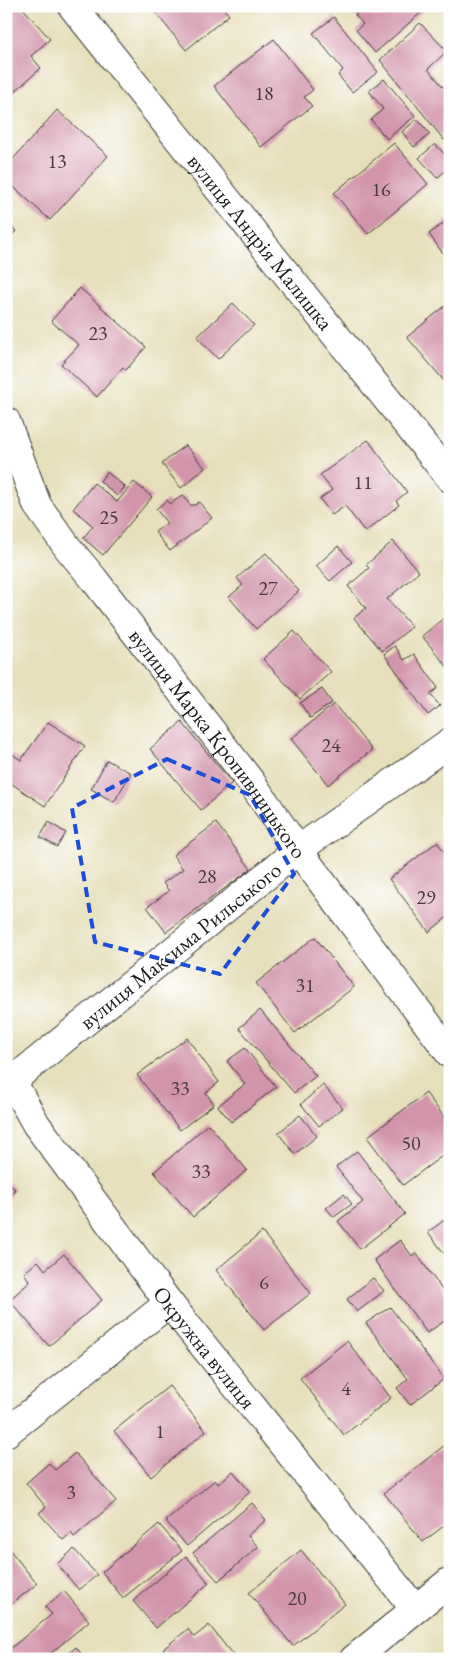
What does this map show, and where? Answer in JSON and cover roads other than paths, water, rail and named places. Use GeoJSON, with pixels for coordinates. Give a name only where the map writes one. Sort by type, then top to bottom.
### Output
{"type":"FeatureCollection","features":[{"type":"Feature","properties":{"kind":"street","name":"вулиця Андрія Малишка"},"geometry":{"type":"LineString","coordinates":[[72,6],[450,478]]}},
{"type":"Feature","properties":{"kind":"street","name":"вулиця Марка Кропивницького"},"geometry":{"type":"LineString","coordinates":[[6,421],[37,505],[68,548],[94,578],[251,782],[298,850],[450,1054]]}},
{"type":"Feature","properties":{"kind":"street","name":"вулиця Максима Рильського"},"geometry":{"type":"LineString","coordinates":[[9,1079],[298,850],[450,742]]}},
{"type":"Feature","properties":{"kind":"street","name":"Окружна вулиця"},"geometry":{"type":"LineString","coordinates":[[9,1079],[36,1124],[169,1303],[414,1609]]}},
{"type":"Feature","properties":{"kind":"street"},"geometry":{"type":"LineString","coordinates":[[6,1433],[169,1303]]}},
{"type":"Feature","properties":{"kind":"street"},"geometry":{"type":"LineString","coordinates":[[354,1659],[450,1581]]}}]}
